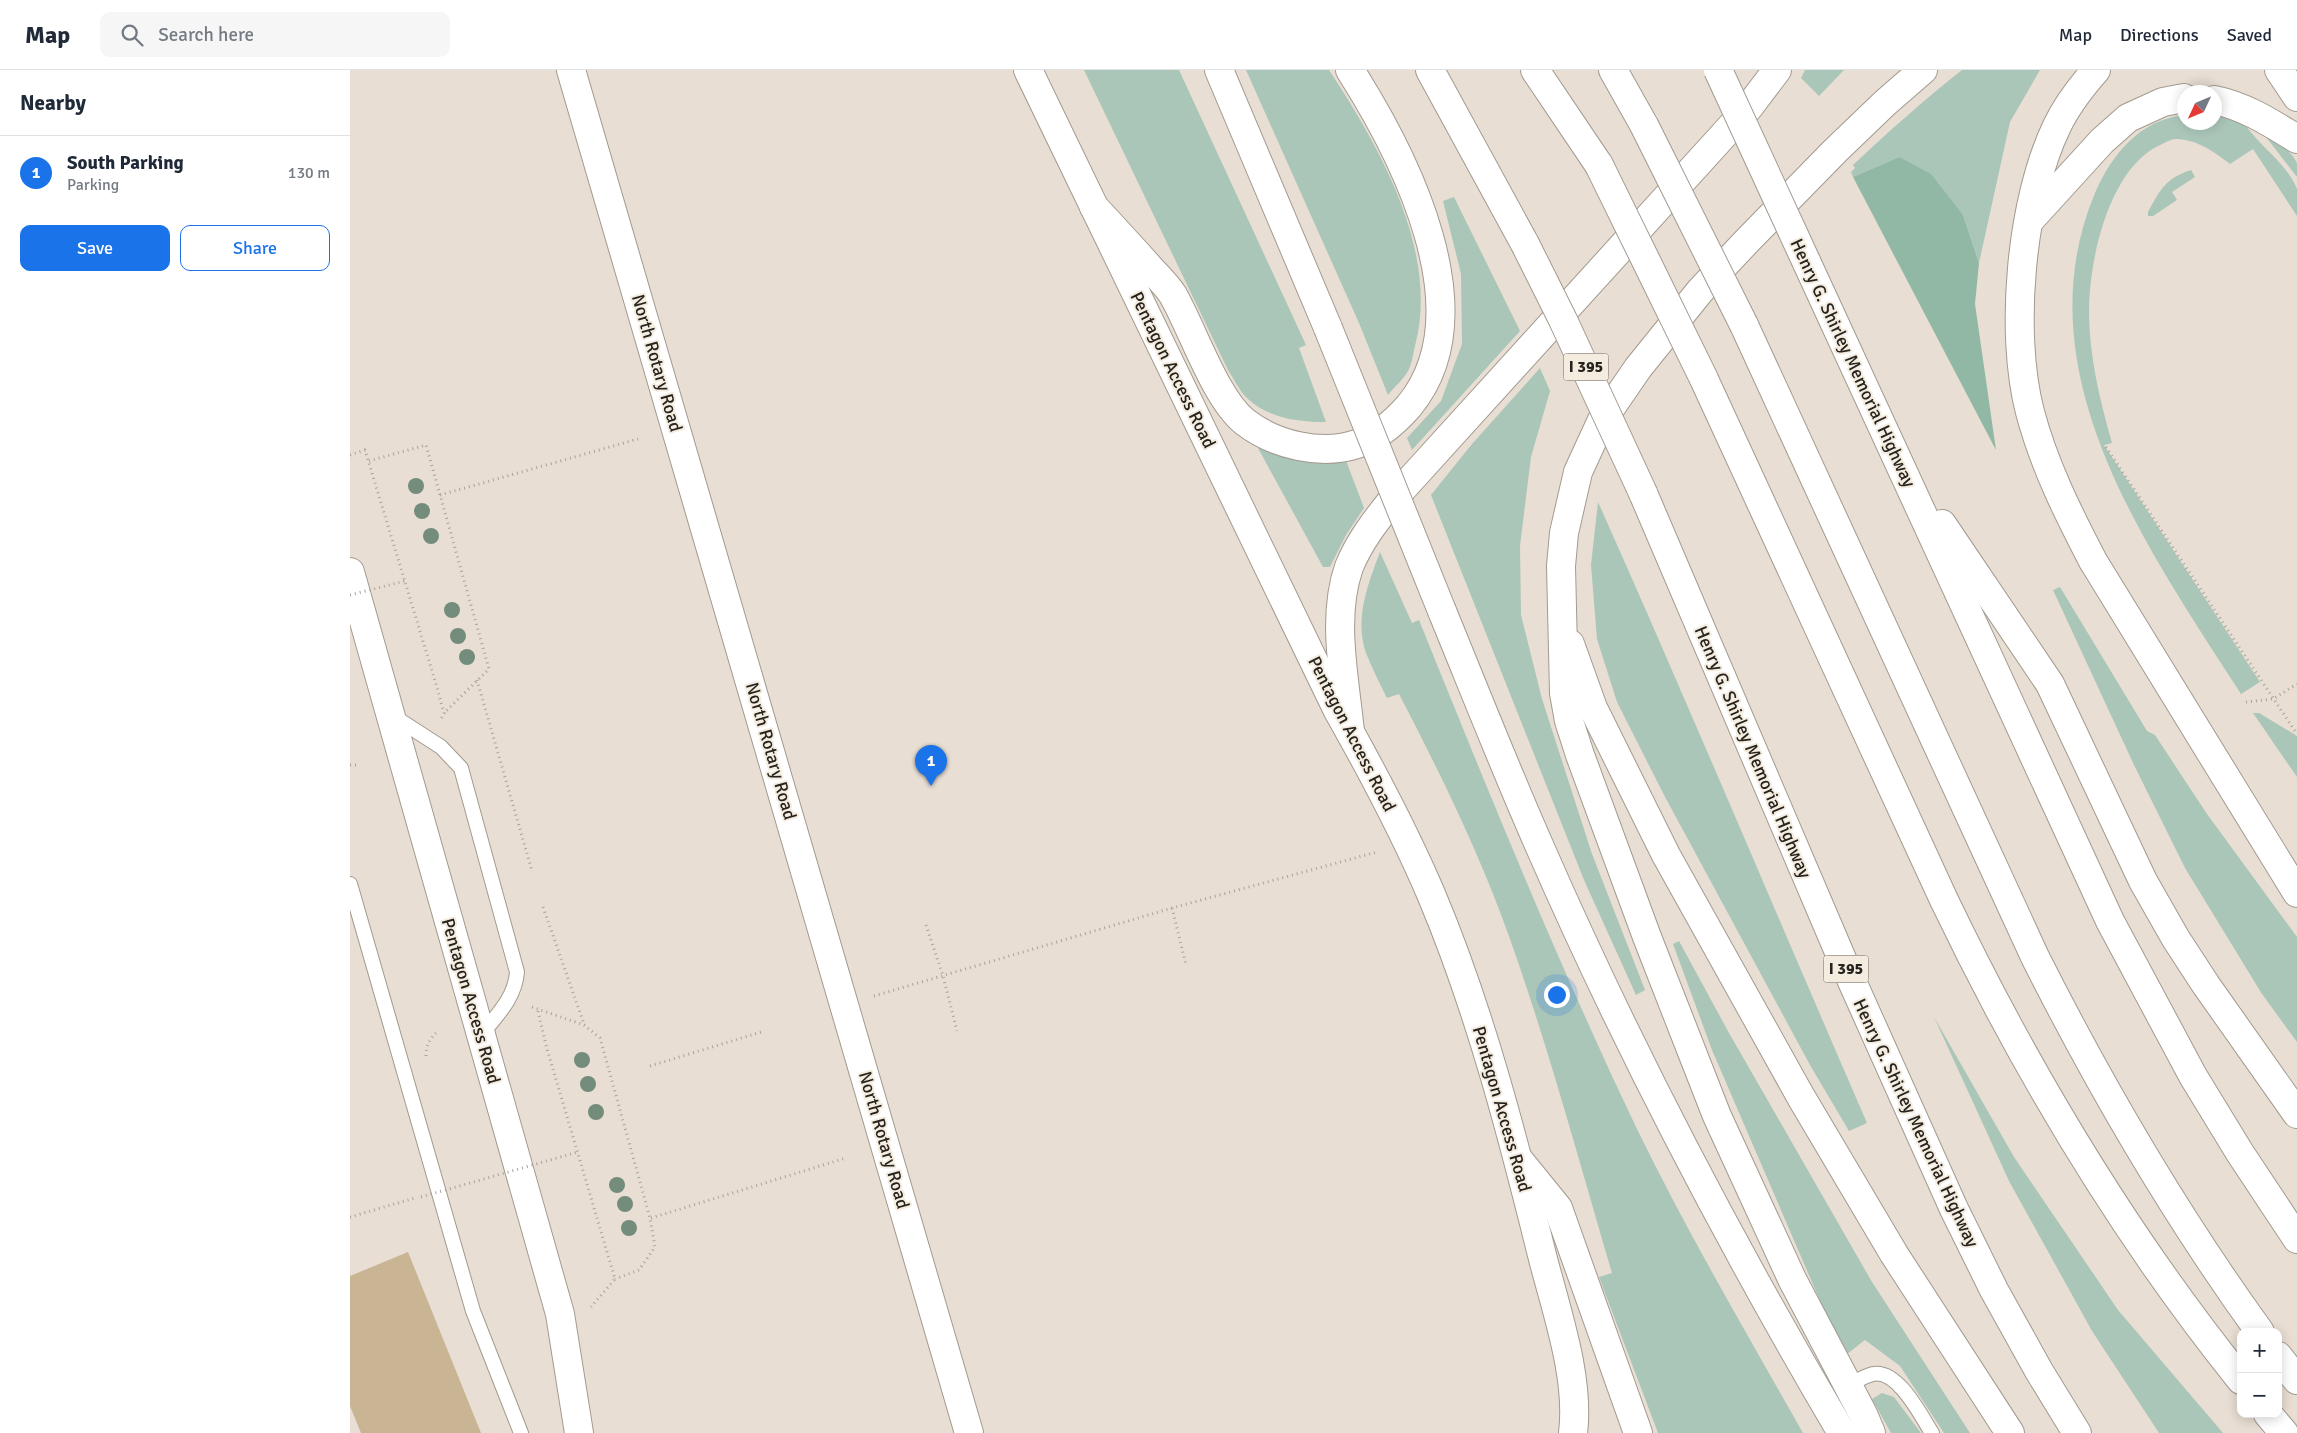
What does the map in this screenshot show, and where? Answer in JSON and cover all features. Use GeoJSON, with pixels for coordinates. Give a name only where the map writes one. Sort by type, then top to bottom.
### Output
{"type":"FeatureCollection","features":[{"type":"Feature","properties":{"kind":"main road","name":"North Rotary Road"},"geometry":{"type":"LineString","coordinates":[[571,70],[970,1433]]}},
{"type":"Feature","properties":{"kind":"main road","name":"Pentagon Access Road"},"geometry":{"type":"LineString","coordinates":[[1028,70],[1298,630],[1407,842],[1432,895],[1465,984],[1519,1160],[1564,1339],[1573,1386],[1574,1433]]}},
{"type":"Feature","properties":{"kind":"main road"},"geometry":{"type":"LineString","coordinates":[[1219,70],[1328,328],[1442,611],[1539,844],[1637,1054],[1747,1265],[1842,1433]]}},
{"type":"Feature","properties":{"kind":"main road"},"geometry":{"type":"LineString","coordinates":[[1094,207],[1172,293],[1228,404],[1245,421],[1267,435],[1293,444],[1317,449],[1342,449],[1364,441],[1390,426],[1418,395],[1429,373],[1436,350],[1440,321],[1433,253],[1424,217],[1411,180],[1376,112],[1350,70]]}},
{"type":"Feature","properties":{"kind":"main road","name":"Henry G. Shirley Memorial Highway"},"geometry":{"type":"LineString","coordinates":[[1430,70],[1525,244],[1576,347],[1643,493],[1842,959],[1954,1209],[1994,1290],[2039,1371],[2077,1433]]}},
{"type":"Feature","properties":{"kind":"main road"},"geometry":{"type":"LineString","coordinates":[[1535,70],[1599,165]]}},
{"type":"Feature","properties":{"kind":"main road"},"geometry":{"type":"LineString","coordinates":[[1548,70],[1599,165],[1703,377],[1982,980],[2064,1128],[2109,1200],[2159,1274],[2237,1375]]}},
{"type":"Feature","properties":{"kind":"main road"},"geometry":{"type":"LineString","coordinates":[[1613,70],[1644,125],[1744,325],[2004,890],[2076,1039],[2171,1201],[2224,1282],[2257,1328]]}},
{"type":"Feature","properties":{"kind":"main road"},"geometry":{"type":"LineString","coordinates":[[1621,70],[1644,125]]}},
{"type":"Feature","properties":{"kind":"main road","name":"Henry G. Shirley Memorial Highway"},"geometry":{"type":"LineString","coordinates":[[1718,70],[2110,922],[2193,1076],[2240,1153],[2297,1239]]}},
{"type":"Feature","properties":{"kind":"main road"},"geometry":{"type":"LineString","coordinates":[[1350,732],[1341,641],[1341,614],[1349,569],[1366,535],[1392,499],[1749,107],[1777,70]]}},
{"type":"Feature","properties":{"kind":"main road"},"geometry":{"type":"LineString","coordinates":[[1885,103],[1908,70]]}},
{"type":"Feature","properties":{"kind":"main road"},"geometry":{"type":"LineString","coordinates":[[1871,1433],[1863,1414],[1792,1279],[1721,1125],[1676,1015],[1614,850],[1569,721],[1564,693],[1562,664],[1563,542],[1569,502],[1578,472],[1601,422],[1644,361],[1700,291],[1828,158],[1885,103],[1923,70]]}},
{"type":"Feature","properties":{"kind":"main road"},"geometry":{"type":"LineString","coordinates":[[2096,70],[2085,83],[2058,126],[2046,151],[2029,221],[2022,269],[2018,320],[2029,409],[2043,456],[2065,508],[2093,561],[2297,893]]}},
{"type":"Feature","properties":{"kind":"main road"},"geometry":{"type":"LineString","coordinates":[[2279,70],[2297,97]]}},
{"type":"Feature","properties":{"kind":"main road"},"geometry":{"type":"LineString","coordinates":[[2029,221],[2102,141],[2128,118],[2163,102],[2177,99]]}},
{"type":"Feature","properties":{"kind":"main road"},"geometry":{"type":"LineString","coordinates":[[2222,102],[2239,107],[2260,117],[2297,139]]}},
{"type":"Feature","properties":{"kind":"main road"},"geometry":{"type":"LineString","coordinates":[[1896,456],[2050,684],[2139,873],[2176,939],[2297,1114]]}},
{"type":"Feature","properties":{"kind":"main road","name":"Pentagon Access Road"},"geometry":{"type":"LineString","coordinates":[[350,572],[560,1314],[579,1433]]}},
{"type":"Feature","properties":{"kind":"main road"},"geometry":{"type":"LineString","coordinates":[[1563,603],[1570,642],[1593,708],[1666,855],[1802,1097],[1894,1254],[2010,1433]]}},
{"type":"Feature","properties":{"kind":"main road"},"geometry":{"type":"LineString","coordinates":[[2217,760],[2297,856]]}},
{"type":"Feature","properties":{"kind":"main road"},"geometry":{"type":"LineString","coordinates":[[1519,1160],[1558,1208],[1638,1433]]}},
{"type":"Feature","properties":{"kind":"main road"},"geometry":{"type":"LineString","coordinates":[[2282,1361],[2297,1380]]}},
{"type":"Feature","properties":{"kind":"main road"},"geometry":{"type":"LineString","coordinates":[[2271,1418],[2284,1433]]}},
{"type":"Feature","properties":{"kind":"lane"},"geometry":{"type":"LineString","coordinates":[[390,714],[441,747],[461,768],[517,972],[516,985],[510,999],[481,1035]]}},
{"type":"Feature","properties":{"kind":"lane"},"geometry":{"type":"LineString","coordinates":[[350,884],[472,1310],[521,1433]]}},
{"type":"Feature","properties":{"kind":"lane"},"geometry":{"type":"LineString","coordinates":[[1847,1386],[1873,1374],[1891,1379],[1907,1394],[1932,1433]]}},
{"type":"Feature","properties":{"kind":"path"},"geometry":{"type":"LineString","coordinates":[[440,495],[638,439]]}},
{"type":"Feature","properties":{"kind":"path"},"geometry":{"type":"LineString","coordinates":[[369,461],[426,445],[489,668],[444,713],[440,722]]}},
{"type":"Feature","properties":{"kind":"path"},"geometry":{"type":"LineString","coordinates":[[2106,447],[2297,734]]}},
{"type":"Feature","properties":{"kind":"path"},"geometry":{"type":"LineString","coordinates":[[350,454],[365,450],[369,461],[444,713]]}},
{"type":"Feature","properties":{"kind":"path"},"geometry":{"type":"LineString","coordinates":[[350,595],[405,581]]}},
{"type":"Feature","properties":{"kind":"path"},"geometry":{"type":"LineString","coordinates":[[477,680],[532,871]]}},
{"type":"Feature","properties":{"kind":"path"},"geometry":{"type":"LineString","coordinates":[[2246,702],[2273,699],[2297,684]]}},
{"type":"Feature","properties":{"kind":"path"},"geometry":{"type":"LineString","coordinates":[[350,765],[359,765]]}},
{"type":"Feature","properties":{"kind":"path"},"geometry":{"type":"LineString","coordinates":[[866,999],[1172,908],[1380,851]]}},
{"type":"Feature","properties":{"kind":"path"},"geometry":{"type":"LineString","coordinates":[[543,907],[584,1025]]}},
{"type":"Feature","properties":{"kind":"path"},"geometry":{"type":"LineString","coordinates":[[1172,908],[1186,965]]}},
{"type":"Feature","properties":{"kind":"path"},"geometry":{"type":"LineString","coordinates":[[926,925],[943,976],[957,1031]]}},
{"type":"Feature","properties":{"kind":"path"},"geometry":{"type":"LineString","coordinates":[[591,1306],[615,1279],[639,1270],[655,1247],[650,1218],[600,1038],[584,1025],[538,1010],[547,1049],[615,1279]]}},
{"type":"Feature","properties":{"kind":"path"},"geometry":{"type":"LineString","coordinates":[[650,1066],[761,1032]]}},
{"type":"Feature","properties":{"kind":"path"},"geometry":{"type":"LineString","coordinates":[[426,1062],[426,1049],[430,1039],[436,1033]]}},
{"type":"Feature","properties":{"kind":"path"},"geometry":{"type":"LineString","coordinates":[[350,1217],[578,1152]]}},
{"type":"Feature","properties":{"kind":"path"},"geometry":{"type":"LineString","coordinates":[[650,1218],[846,1158]]}},
{"type":"Feature","properties":{"kind":"green space"},"geometry":{"type":"Polygon","coordinates":[[[1084,70],[1179,70],[1306,345],[1299,348],[1326,422],[1295,420],[1275,415],[1257,406],[1240,389],[1228,370],[1084,70]]]}},
{"type":"Feature","properties":{"kind":"green space"},"geometry":{"type":"Polygon","coordinates":[[[1246,70],[1329,70],[1367,132],[1385,166],[1400,201],[1412,237],[1419,274],[1421,310],[1409,368],[1404,377],[1388,395],[1359,323],[1246,70]]]}},
{"type":"Feature","properties":{"kind":"green space"},"geometry":{"type":"Polygon","coordinates":[[[1805,70],[1844,70],[1819,96],[1801,78],[1805,70]]]}},
{"type":"Feature","properties":{"kind":"green space"},"geometry":{"type":"Polygon","coordinates":[[[1962,70],[2040,70],[2010,122],[1979,263],[1963,215],[1899,157],[1853,177],[1851,172],[1855,168],[1853,165],[1879,140],[1962,70]]]}},
{"type":"Feature","properties":{"kind":"green space"},"geometry":{"type":"Polygon","coordinates":[[[2222,114],[2241,118],[2254,136],[2286,170],[2297,189],[2297,216],[2253,149],[2230,164],[2198,144],[2184,140],[2174,139],[2158,146],[2141,158],[2126,175],[2114,196],[2098,244],[2090,291],[2089,328],[2091,345],[2103,411],[2112,443],[2104,445],[2260,682],[2241,694],[2168,580],[2134,519],[2105,456],[2084,392],[2073,326],[2076,260],[2095,193],[2110,165],[2129,141],[2154,124],[2177,116],[2177,130],[2222,130],[2222,114]]]}},
{"type":"Feature","properties":{"kind":"green space"},"geometry":{"type":"Polygon","coordinates":[[[2265,133],[2292,155],[2297,164],[2297,177],[2266,137],[2265,133]]]}},
{"type":"Feature","properties":{"kind":"green space"},"geometry":{"type":"Polygon","coordinates":[[[1899,157],[1931,174],[1963,215],[1979,263],[1975,304],[1996,450],[1853,177],[1899,157]]]}},
{"type":"Feature","properties":{"kind":"green space"},"geometry":{"type":"Polygon","coordinates":[[[2191,170],[2195,177],[2172,192],[2177,200],[2153,216],[2148,216],[2148,212],[2160,191],[2175,177],[2191,170]]]}},
{"type":"Feature","properties":{"kind":"green space"},"geometry":{"type":"Polygon","coordinates":[[[1454,197],[1520,331],[1412,450],[1407,438],[1441,401],[1462,344],[1461,274],[1443,201],[1454,197]]]}},
{"type":"Feature","properties":{"kind":"green space"},"geometry":{"type":"Polygon","coordinates":[[[1540,368],[1550,391],[1531,457],[1520,546],[1521,615],[1542,699],[1592,854],[1645,990],[1636,995],[1584,880],[1431,495],[1472,444],[1540,368]]]}},
{"type":"Feature","properties":{"kind":"green space"},"geometry":{"type":"Polygon","coordinates":[[[1266,444],[1345,458],[1364,508],[1346,535],[1330,567],[1323,567],[1258,448],[1266,444]]]}},
{"type":"Feature","properties":{"kind":"green space"},"geometry":{"type":"Polygon","coordinates":[[[1598,502],[1867,1123],[1849,1131],[1810,1065],[1664,795],[1617,702],[1597,639],[1591,565],[1598,502]]]}},
{"type":"Feature","properties":{"kind":"green space"},"geometry":{"type":"Polygon","coordinates":[[[1380,552],[1412,623],[1419,620],[1551,939],[1636,1127],[1696,1243],[1803,1433],[1658,1433],[1599,1277],[1612,1273],[1551,1063],[1510,939],[1486,876],[1459,814],[1399,694],[1387,698],[1366,653],[1361,627],[1362,615],[1367,589],[1380,552]]]}},
{"type":"Feature","properties":{"kind":"green space"},"geometry":{"type":"Polygon","coordinates":[[[2060,587],[2147,731],[2155,735],[2207,814],[2297,937],[2297,1042],[2262,994],[2185,868],[2134,765],[2053,590],[2060,587]]]}},
{"type":"Feature","properties":{"kind":"green space"},"geometry":{"type":"Polygon","coordinates":[[[2253,713],[2259,713],[2297,736],[2297,777],[2253,713]]]}},
{"type":"Feature","properties":{"kind":"green space"},"geometry":{"type":"Polygon","coordinates":[[[1679,941],[1729,1033],[1872,1282],[1970,1433],[1944,1433],[1900,1366],[1865,1340],[1847,1354],[1821,1303],[1712,1050],[1673,944],[1679,941]]]}},
{"type":"Feature","properties":{"kind":"green space"},"geometry":{"type":"Polygon","coordinates":[[[1934,1017],[2014,1157],[2118,1310],[2223,1433],[2159,1433],[2092,1331],[2009,1181],[1934,1017]]]}},
{"type":"Feature","properties":{"kind":"green space"},"geometry":{"type":"Polygon","coordinates":[[[1882,1393],[1894,1397],[1921,1433],[1891,1433],[1872,1399],[1882,1393]]]}},
{"type":"Feature","properties":{"kind":"building"},"geometry":{"type":"Polygon","coordinates":[[[408,1252],[481,1433],[361,1433],[350,1406],[350,1276],[408,1252]]]}},
{"type":"Feature","properties":{"kind":"place","name":"South Parking"},"geometry":{"type":"Point","coordinates":[931,786]}}]}
